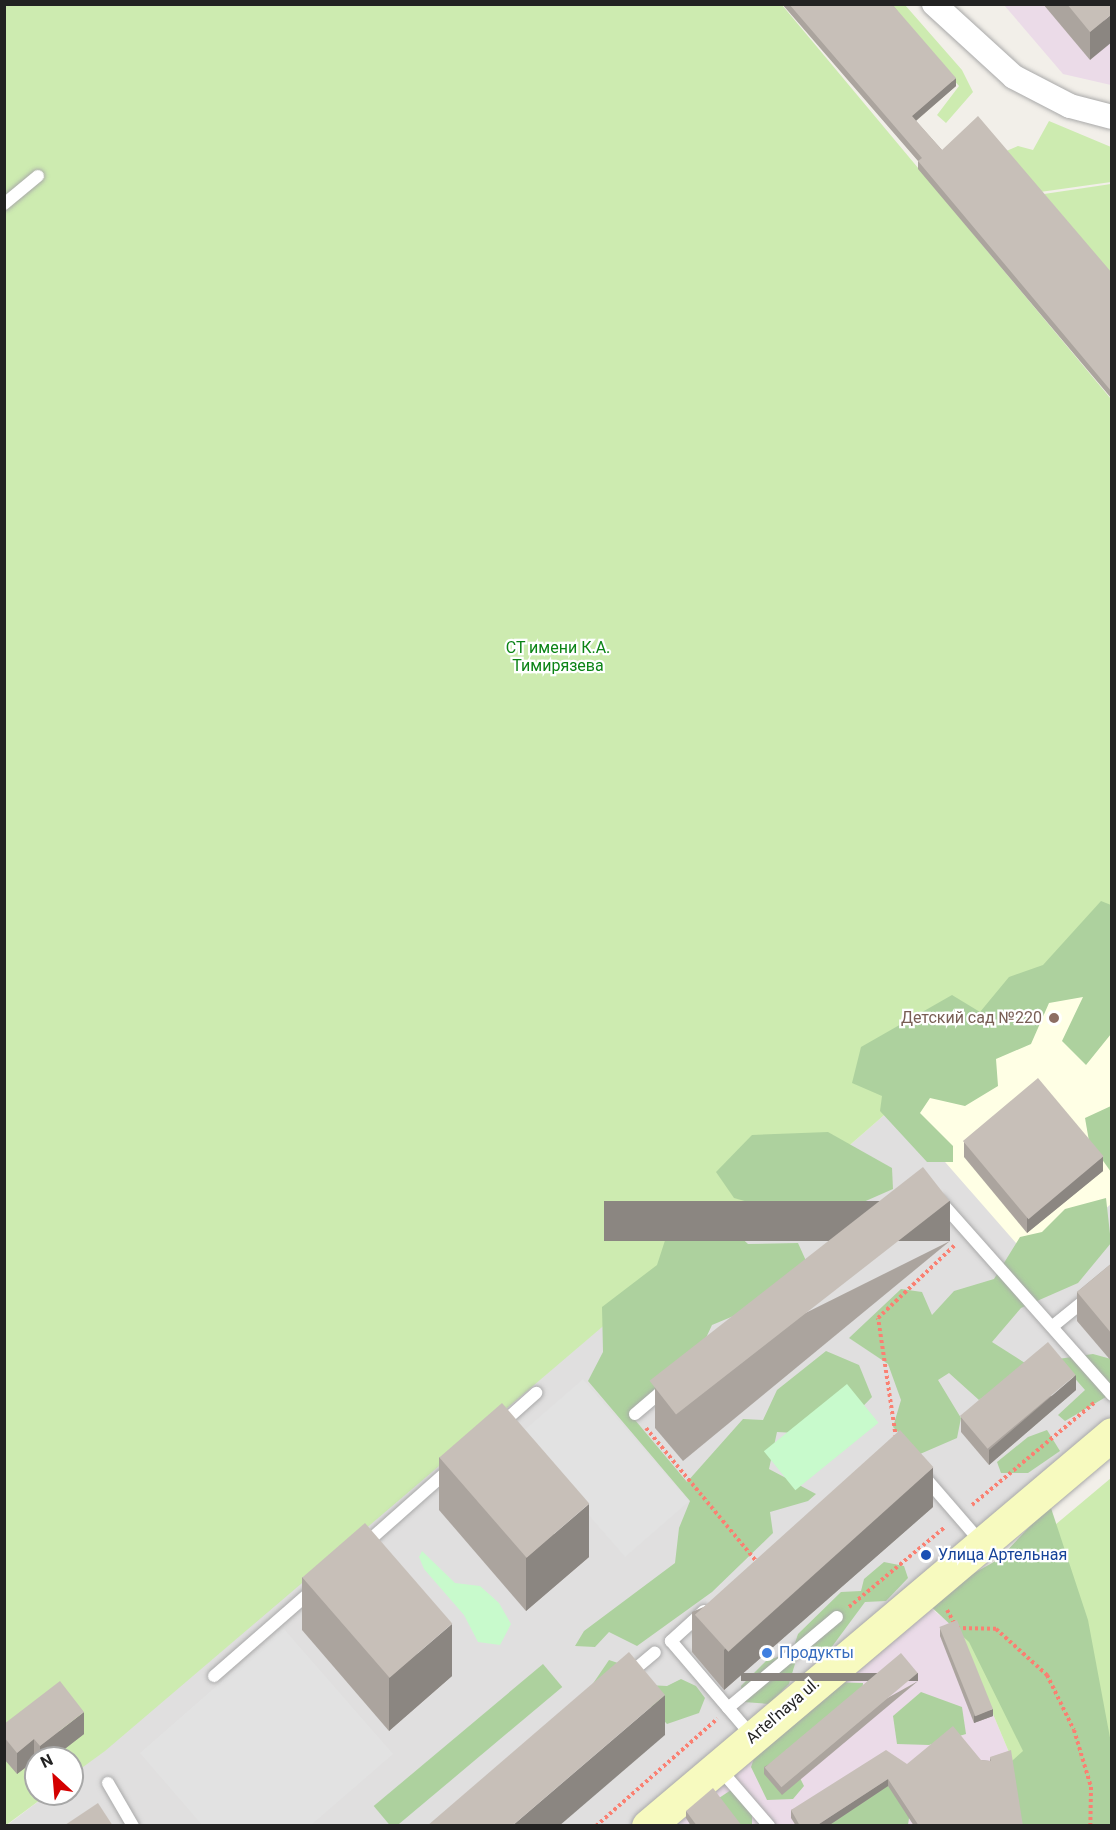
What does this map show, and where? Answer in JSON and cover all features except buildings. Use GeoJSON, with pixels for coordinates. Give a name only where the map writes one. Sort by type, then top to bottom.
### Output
{"type":"FeatureCollection","features":[{"type":"Feature","properties":{"kind":"street"},"geometry":{"type":"LineString","coordinates":[[934,4],[1014,77],[1070,106],[1109,114]]}},
{"type":"Feature","properties":{"kind":"street","name":"Artel'naya ul."},"geometry":{"type":"LineString","coordinates":[[648,1826],[980,1541],[1112,1434]]}},
{"type":"Feature","properties":{"kind":"lane"},"geometry":{"type":"LineString","coordinates":[[4,204],[38,176]]}},
{"type":"Feature","properties":{"kind":"lane"},"geometry":{"type":"LineString","coordinates":[[928,1189],[1053,1326],[1110,1393]]}},
{"type":"Feature","properties":{"kind":"lane"},"geometry":{"type":"LineString","coordinates":[[1053,1326],[1112,1278]]}},
{"type":"Feature","properties":{"kind":"lane"},"geometry":{"type":"LineString","coordinates":[[634,1414],[681,1376]]}},
{"type":"Feature","properties":{"kind":"lane"},"geometry":{"type":"LineString","coordinates":[[491,1433],[536,1394]]}},
{"type":"Feature","properties":{"kind":"lane"},"geometry":{"type":"LineString","coordinates":[[897,1444],[980,1541]]}},
{"type":"Feature","properties":{"kind":"lane"},"geometry":{"type":"LineString","coordinates":[[356,1552],[464,1457]]}},
{"type":"Feature","properties":{"kind":"lane"},"geometry":{"type":"LineString","coordinates":[[214,1676],[329,1575]]}},
{"type":"Feature","properties":{"kind":"lane"},"geometry":{"type":"LineString","coordinates":[[714,1602],[671,1641],[753,1737]]}},
{"type":"Feature","properties":{"kind":"lane"},"geometry":{"type":"LineString","coordinates":[[728,1708],[837,1617]]}},
{"type":"Feature","properties":{"kind":"lane"},"geometry":{"type":"LineString","coordinates":[[618,1683],[655,1652]]}},
{"type":"Feature","properties":{"kind":"lane"},"geometry":{"type":"LineString","coordinates":[[718,1767],[769,1826]]}},
{"type":"Feature","properties":{"kind":"lane"},"geometry":{"type":"LineString","coordinates":[[108,1784],[133,1826]]}},
{"type":"Feature","properties":{"kind":"path"},"geometry":{"type":"LineString","coordinates":[[897,1444],[878,1318],[958,1242],[950,1233]]}},
{"type":"Feature","properties":{"kind":"path"},"geometry":{"type":"LineString","coordinates":[[837,1617],[1110,1393]]}},
{"type":"Feature","properties":{"kind":"path"},"geometry":{"type":"LineString","coordinates":[[634,1414],[758,1564]]}},
{"type":"Feature","properties":{"kind":"path"},"geometry":{"type":"LineString","coordinates":[[941,1598],[957,1628],[996,1629],[1047,1675],[1074,1730],[1091,1787],[1090,1826]]}},
{"type":"Feature","properties":{"kind":"path"},"geometry":{"type":"LineString","coordinates":[[596,1826],[699,1737]]}},
{"type":"Feature","properties":{"kind":"shaded area"},"geometry":{"type":"Polygon","coordinates":[[[1004,5],[1111,5],[1111,85],[1063,74],[1004,5]]]}},
{"type":"Feature","properties":{"kind":"shaded area"},"geometry":{"type":"Polygon","coordinates":[[[1111,917],[1111,1422],[630,1825],[6,1826],[32,1806],[84,1806],[84,1765],[737,1212],[843,1151],[1111,917]]]}},
{"type":"Feature","properties":{"kind":"shaded area","name":"Детский сад №220"},"geometry":{"type":"Polygon","coordinates":[[[1112,930],[1111,1204],[1037,1267],[896,1106],[1112,930]]]}},
{"type":"Feature","properties":{"kind":"shaded area"},"geometry":{"type":"Polygon","coordinates":[[[583,1379],[689,1501],[625,1557],[519,1435],[583,1379]]]}},
{"type":"Feature","properties":{"kind":"shaded area"},"geometry":{"type":"Polygon","coordinates":[[[926,1605],[957,1628],[1011,1757],[1022,1826],[665,1826],[926,1605]]]}},
{"type":"Feature","properties":{"kind":"shaded area"},"geometry":{"type":"Polygon","coordinates":[[[283,1628],[393,1754],[311,1825],[203,1826],[140,1753],[283,1628]]]}},
{"type":"Feature","properties":{"kind":"green space","name":"СТ имени К.А. Тимирязева"},"geometry":{"type":"Polygon","coordinates":[[[5,5],[782,5],[1111,399],[1111,917],[843,1151],[737,1212],[105,1751],[84,1766],[84,1746],[24,1746],[24,1806],[32,1806],[5,1826],[5,5]]]}},
{"type":"Feature","properties":{"kind":"green space"},"geometry":{"type":"Polygon","coordinates":[[[888,5],[905,5],[962,70],[973,92],[946,123],[937,115],[959,86],[888,5]]]}},
{"type":"Feature","properties":{"kind":"green space"},"geometry":{"type":"Polygon","coordinates":[[[1049,121],[1111,147],[1111,182],[1040,192],[1004,152],[1018,146],[1033,150],[1049,121]]]}},
{"type":"Feature","properties":{"kind":"green space"},"geometry":{"type":"Polygon","coordinates":[[[1111,184],[1111,274],[1044,194],[1111,184]]]}},
{"type":"Feature","properties":{"kind":"green space"},"geometry":{"type":"Polygon","coordinates":[[[1101,901],[1111,905],[1111,1034],[1086,1065],[1062,1041],[1083,997],[1049,1003],[1031,1044],[996,1059],[998,1086],[965,1106],[930,1098],[920,1113],[953,1146],[953,1162],[927,1162],[880,1111],[882,1096],[852,1083],[861,1047],[952,995],[980,1012],[1009,977],[1043,965],[1101,901]]]}},
{"type":"Feature","properties":{"kind":"green space"},"geometry":{"type":"Polygon","coordinates":[[[1111,1106],[1111,1172],[1089,1141],[1085,1118],[1111,1106]]]}},
{"type":"Feature","properties":{"kind":"green space"},"geometry":{"type":"Polygon","coordinates":[[[828,1132],[892,1168],[893,1189],[818,1222],[734,1198],[716,1172],[752,1135],[828,1132]]]}},
{"type":"Feature","properties":{"kind":"green space"},"geometry":{"type":"Polygon","coordinates":[[[1106,1198],[1111,1243],[1078,1283],[1021,1308],[992,1342],[1028,1365],[979,1400],[949,1373],[938,1380],[961,1418],[957,1438],[920,1454],[893,1427],[901,1400],[888,1364],[849,1338],[901,1289],[922,1292],[932,1315],[954,1291],[994,1279],[1020,1237],[1042,1232],[1065,1209],[1106,1198]]]}},
{"type":"Feature","properties":{"kind":"green space"},"geometry":{"type":"Polygon","coordinates":[[[710,1209],[748,1244],[798,1243],[807,1263],[755,1307],[712,1325],[698,1355],[630,1414],[687,1482],[743,1419],[763,1420],[777,1390],[826,1351],[859,1365],[872,1397],[835,1435],[777,1432],[769,1469],[816,1494],[808,1501],[770,1512],[773,1533],[712,1592],[637,1646],[609,1632],[595,1647],[575,1646],[584,1631],[675,1563],[679,1528],[690,1501],[588,1381],[603,1352],[602,1307],[657,1265],[672,1219],[710,1209]]]}},
{"type":"Feature","properties":{"kind":"green space"},"geometry":{"type":"Polygon","coordinates":[[[1093,1354],[1111,1359],[1111,1394],[1065,1421],[1058,1415],[1085,1390],[1058,1359],[1093,1354]]]}},
{"type":"Feature","properties":{"kind":"green space"},"geometry":{"type":"Polygon","coordinates":[[[847,1384],[878,1423],[795,1490],[764,1451],[847,1384]]]}},
{"type":"Feature","properties":{"kind":"green space"},"geometry":{"type":"Polygon","coordinates":[[[1047,1430],[1060,1451],[1028,1473],[1001,1473],[997,1462],[1028,1437],[1047,1430]]]}},
{"type":"Feature","properties":{"kind":"green space"},"geometry":{"type":"Polygon","coordinates":[[[1111,1478],[1111,1825],[1022,1825],[1011,1757],[957,1628],[993,1577],[1111,1478]]]}},
{"type":"Feature","properties":{"kind":"green space"},"geometry":{"type":"Polygon","coordinates":[[[1050,1505],[1088,1620],[1111,1743],[1111,1825],[993,1825],[994,1777],[1023,1751],[969,1642],[925,1601],[999,1559],[1050,1505]]]}},
{"type":"Feature","properties":{"kind":"green space"},"geometry":{"type":"Polygon","coordinates":[[[422,1551],[455,1583],[480,1586],[499,1603],[511,1624],[500,1645],[478,1642],[464,1615],[424,1569],[419,1557],[422,1551]]]}},
{"type":"Feature","properties":{"kind":"green space"},"geometry":{"type":"Polygon","coordinates":[[[884,1562],[904,1566],[908,1578],[886,1601],[865,1602],[831,1648],[797,1657],[789,1684],[769,1704],[744,1702],[741,1686],[766,1661],[792,1652],[798,1634],[841,1592],[861,1591],[864,1579],[884,1562]]]}},
{"type":"Feature","properties":{"kind":"green space"},"geometry":{"type":"Polygon","coordinates":[[[609,1660],[627,1666],[648,1685],[667,1686],[681,1679],[696,1686],[705,1698],[699,1713],[667,1724],[630,1686],[592,1685],[609,1660]]]}},
{"type":"Feature","properties":{"kind":"green space"},"geometry":{"type":"Polygon","coordinates":[[[543,1664],[562,1687],[397,1826],[390,1826],[374,1806],[543,1664]]]}},
{"type":"Feature","properties":{"kind":"green space"},"geometry":{"type":"Polygon","coordinates":[[[823,1682],[863,1683],[861,1720],[786,1750],[804,1786],[793,1799],[767,1800],[751,1767],[762,1735],[823,1682]]]}},
{"type":"Feature","properties":{"kind":"green space"},"geometry":{"type":"Polygon","coordinates":[[[921,1692],[962,1707],[966,1734],[929,1745],[897,1744],[893,1716],[921,1692]]]}},
{"type":"Feature","properties":{"kind":"green space"},"geometry":{"type":"Polygon","coordinates":[[[899,1759],[914,1785],[908,1825],[806,1826],[899,1759]]]}},
{"type":"Feature","properties":{"kind":"green space"},"geometry":{"type":"Polygon","coordinates":[[[731,1790],[752,1814],[752,1825],[705,1826],[713,1802],[731,1790]]]}},
{"type":"Feature","properties":{"kind":"place","name":"Детский сад №220"},"geometry":{"type":"Point","coordinates":[1054,1018]}},
{"type":"Feature","properties":{"kind":"place","name":"Улица Артельная"},"geometry":{"type":"Point","coordinates":[926,1555]}},
{"type":"Feature","properties":{"kind":"place","name":"Продукты"},"geometry":{"type":"Point","coordinates":[767,1653]}}]}
